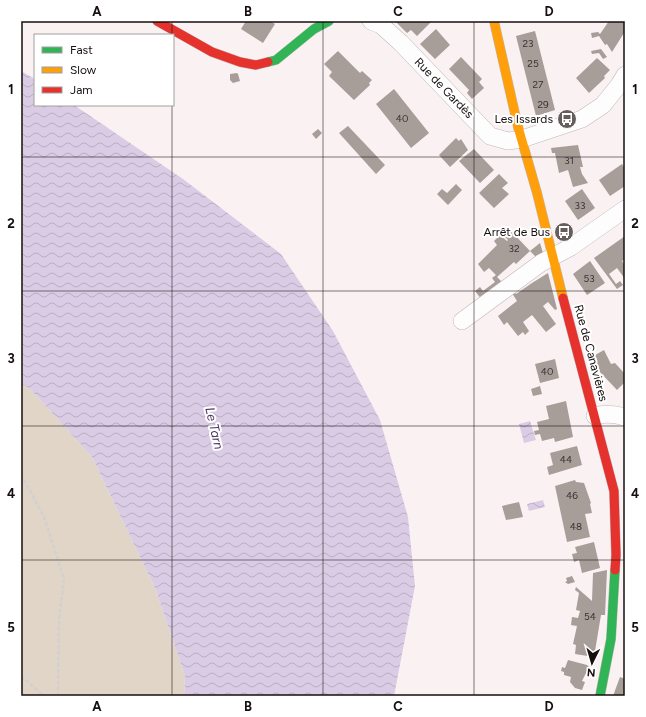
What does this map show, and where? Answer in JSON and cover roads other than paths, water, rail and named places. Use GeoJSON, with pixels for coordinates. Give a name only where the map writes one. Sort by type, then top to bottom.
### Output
{"type":"FeatureCollection","features":[{"type":"Feature","properties":{"kind":"street"},"geometry":{"type":"LineString","coordinates":[[157,21],[212,52],[256,66],[276,60],[314,29],[329,21]]}},
{"type":"Feature","properties":{"kind":"street","name":"Rue de Gardès"},"geometry":{"type":"LineString","coordinates":[[371,21],[381,25],[401,43],[490,136],[508,142],[534,136],[582,119],[603,105],[625,75]]}},
{"type":"Feature","properties":{"kind":"street","name":"Rue de Canavières"},"geometry":{"type":"LineString","coordinates":[[494,21],[518,126],[614,491],[616,555],[620,576],[611,639],[600,696]]}},
{"type":"Feature","properties":{"kind":"street"},"geometry":{"type":"LineString","coordinates":[[462,321],[541,263],[571,247],[625,209]]}},
{"type":"Feature","properties":{"kind":"street"},"geometry":{"type":"LineString","coordinates":[[595,416],[604,414],[625,417]]}},
{"type":"Feature","properties":{"kind":"water","name":"Le Tarn"},"geometry":{"type":"Polygon","coordinates":[[[21,71],[34,78],[34,106],[75,106],[183,179],[281,254],[333,331],[380,420],[408,517],[415,586],[394,696],[184,696],[185,676],[155,588],[92,457],[31,390],[21,383],[21,71]]]}},
{"type":"Feature","properties":{"kind":"water"},"geometry":{"type":"Polygon","coordinates":[[[530,421],[536,440],[524,443],[519,424],[530,421]]]}},
{"type":"Feature","properties":{"kind":"water"},"geometry":{"type":"Polygon","coordinates":[[[543,500],[545,507],[529,511],[527,504],[543,500]]]}},
{"type":"Feature","properties":{"kind":"place","name":"Les Issards"},"geometry":{"type":"Point","coordinates":[567,119]}},
{"type":"Feature","properties":{"kind":"place","name":"Arrêt de Bus"},"geometry":{"type":"Point","coordinates":[564,232]}}]}
